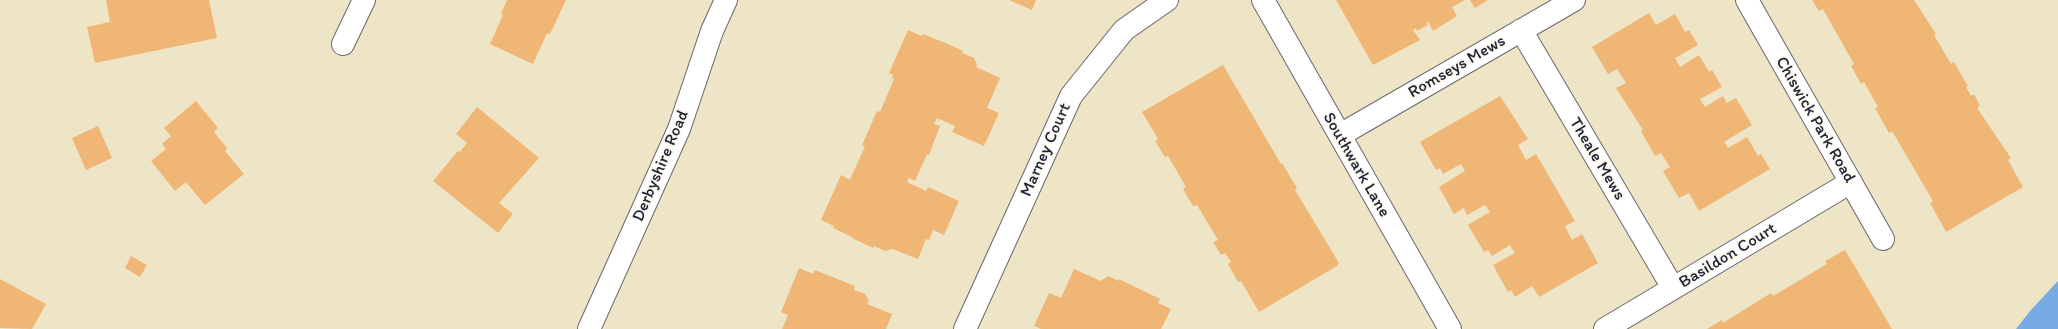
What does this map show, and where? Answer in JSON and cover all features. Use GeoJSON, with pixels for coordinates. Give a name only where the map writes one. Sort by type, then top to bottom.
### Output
{"type":"FeatureCollection","features":[{"type":"Feature","properties":{"kind":"street"},"geometry":{"type":"LineString","coordinates":[[343,44],[364,0]]}},
{"type":"Feature","properties":{"kind":"street","name":"Derbyshire Road"},"geometry":{"type":"LineString","coordinates":[[589,329],[679,129],[712,31],[726,0]]}},
{"type":"Feature","properties":{"kind":"street","name":"Marney Court"},"geometry":{"type":"LineString","coordinates":[[965,329],[1071,96],[1124,30],[1167,0]]}},
{"type":"Feature","properties":{"kind":"street","name":"Southwark Lane"},"geometry":{"type":"LineString","coordinates":[[1263,0],[1450,329]]}},
{"type":"Feature","properties":{"kind":"street","name":"Romseys Mews"},"geometry":{"type":"LineString","coordinates":[[1340,135],[1574,0]]}},
{"type":"Feature","properties":{"kind":"street","name":"Chiswick Park Road"},"geometry":{"type":"LineString","coordinates":[[1747,0],[1883,239]]}},
{"type":"Feature","properties":{"kind":"street","name":"Theale Mews"},"geometry":{"type":"LineString","coordinates":[[1522,30],[1674,288]]}},
{"type":"Feature","properties":{"kind":"street","name":"Basildon Court"},"geometry":{"type":"LineString","coordinates":[[1605,329],[1851,182]]}},
{"type":"Feature","properties":{"kind":"water"},"geometry":{"type":"Polygon","coordinates":[[[2058,281],[2058,329],[2016,329],[2030,311],[2058,281]]]}},
{"type":"Feature","properties":{"kind":"building"},"geometry":{"type":"Polygon","coordinates":[[[106,0],[209,0],[217,38],[95,63],[87,27],[110,22],[106,0]]]}},
{"type":"Feature","properties":{"kind":"building"},"geometry":{"type":"Polygon","coordinates":[[[507,0],[566,0],[550,34],[547,33],[533,64],[490,44],[503,15],[501,14],[507,0]]]}},
{"type":"Feature","properties":{"kind":"building"},"geometry":{"type":"Polygon","coordinates":[[[1009,0],[1036,0],[1032,10],[1009,0]]]}},
{"type":"Feature","properties":{"kind":"building"},"geometry":{"type":"Polygon","coordinates":[[[1336,0],[1465,0],[1452,7],[1457,16],[1433,31],[1428,22],[1426,23],[1428,25],[1417,31],[1416,28],[1413,30],[1420,40],[1373,65],[1336,0]]]}},
{"type":"Feature","properties":{"kind":"building"},"geometry":{"type":"Polygon","coordinates":[[[1470,0],[1488,0],[1475,8],[1470,0]]]}},
{"type":"Feature","properties":{"kind":"building"},"geometry":{"type":"Polygon","coordinates":[[[1812,0],[1914,0],[1936,34],[1934,35],[1951,64],[1954,62],[1968,86],[1966,87],[1971,96],[1974,94],[1980,106],[1977,108],[2011,158],[2008,160],[2023,187],[1946,232],[1930,203],[1933,201],[1892,131],[1889,133],[1875,108],[1878,107],[1864,82],[1861,84],[1851,66],[1854,64],[1823,9],[1819,11],[1812,0]]]}},
{"type":"Feature","properties":{"kind":"building"},"geometry":{"type":"Polygon","coordinates":[[[1649,13],[1656,25],[1675,14],[1685,32],[1689,30],[1698,45],[1675,58],[1680,67],[1699,55],[1709,72],[1712,70],[1722,87],[1700,99],[1705,107],[1723,96],[1727,103],[1736,98],[1752,125],[1724,142],[1728,148],[1747,137],[1758,156],[1761,154],[1770,169],[1699,211],[1689,193],[1679,198],[1663,171],[1670,167],[1661,153],[1655,156],[1641,131],[1643,130],[1616,88],[1626,83],[1617,69],[1608,74],[1592,47],[1649,13]]]}},
{"type":"Feature","properties":{"kind":"building"},"geometry":{"type":"Polygon","coordinates":[[[908,30],[922,36],[923,34],[963,51],[962,53],[974,58],[977,64],[976,67],[1000,78],[987,108],[999,113],[984,146],[952,132],[955,126],[937,118],[934,124],[940,126],[929,155],[927,154],[915,181],[909,178],[907,182],[926,191],[928,187],[959,201],[944,235],[933,230],[929,240],[926,239],[918,259],[893,249],[885,251],[874,246],[873,248],[833,228],[834,226],[821,220],[841,175],[850,180],[865,146],[862,145],[877,111],[880,112],[894,79],[892,78],[893,75],[889,73],[908,30]]]}},
{"type":"Feature","properties":{"kind":"building"},"geometry":{"type":"Polygon","coordinates":[[[1223,65],[1281,164],[1282,163],[1297,188],[1295,190],[1339,263],[1337,266],[1259,312],[1241,281],[1238,282],[1228,264],[1231,262],[1225,253],[1221,255],[1213,242],[1218,240],[1197,205],[1193,206],[1183,189],[1186,187],[1168,156],[1165,157],[1155,141],[1158,139],[1142,112],[1223,65]]]}},
{"type":"Feature","properties":{"kind":"building"},"geometry":{"type":"Polygon","coordinates":[[[1500,96],[1528,139],[1518,145],[1526,160],[1536,154],[1575,221],[1565,226],[1572,240],[1582,234],[1598,263],[1539,297],[1532,286],[1515,297],[1511,290],[1508,292],[1493,265],[1515,253],[1510,245],[1492,256],[1488,250],[1484,252],[1468,225],[1490,212],[1485,205],[1467,215],[1464,208],[1454,214],[1439,187],[1465,171],[1461,164],[1443,174],[1440,168],[1436,170],[1420,142],[1500,96]]]}},
{"type":"Feature","properties":{"kind":"building"},"geometry":{"type":"Polygon","coordinates":[[[196,101],[218,128],[214,132],[227,148],[225,151],[244,174],[205,205],[186,182],[175,191],[151,161],[166,149],[162,144],[171,136],[164,128],[196,101]]]}},
{"type":"Feature","properties":{"kind":"building"},"geometry":{"type":"Polygon","coordinates":[[[477,107],[539,158],[499,203],[513,214],[498,233],[433,181],[458,151],[460,152],[467,143],[456,134],[477,107]]]}},
{"type":"Feature","properties":{"kind":"building"},"geometry":{"type":"Polygon","coordinates":[[[98,126],[112,158],[86,170],[72,138],[98,126]]]}},
{"type":"Feature","properties":{"kind":"building"},"geometry":{"type":"Polygon","coordinates":[[[1845,250],[1892,329],[1707,329],[1722,320],[1723,323],[1771,293],[1773,296],[1827,264],[1825,261],[1845,250]]]}},
{"type":"Feature","properties":{"kind":"building"},"geometry":{"type":"Polygon","coordinates":[[[131,256],[147,265],[140,277],[125,268],[131,256]]]}},
{"type":"Feature","properties":{"kind":"building"},"geometry":{"type":"Polygon","coordinates":[[[799,268],[813,274],[815,270],[855,286],[854,290],[865,294],[869,301],[867,304],[892,314],[886,329],[782,329],[788,315],[781,312],[799,268]]]}},
{"type":"Feature","properties":{"kind":"building"},"geometry":{"type":"Polygon","coordinates":[[[1074,269],[1101,281],[1108,276],[1119,281],[1119,279],[1160,299],[1158,303],[1171,309],[1161,329],[1041,329],[1034,326],[1049,293],[1061,298],[1074,269]]]}},
{"type":"Feature","properties":{"kind":"building"},"geometry":{"type":"Polygon","coordinates":[[[0,279],[46,304],[32,329],[0,328],[0,279]]]}}]}
